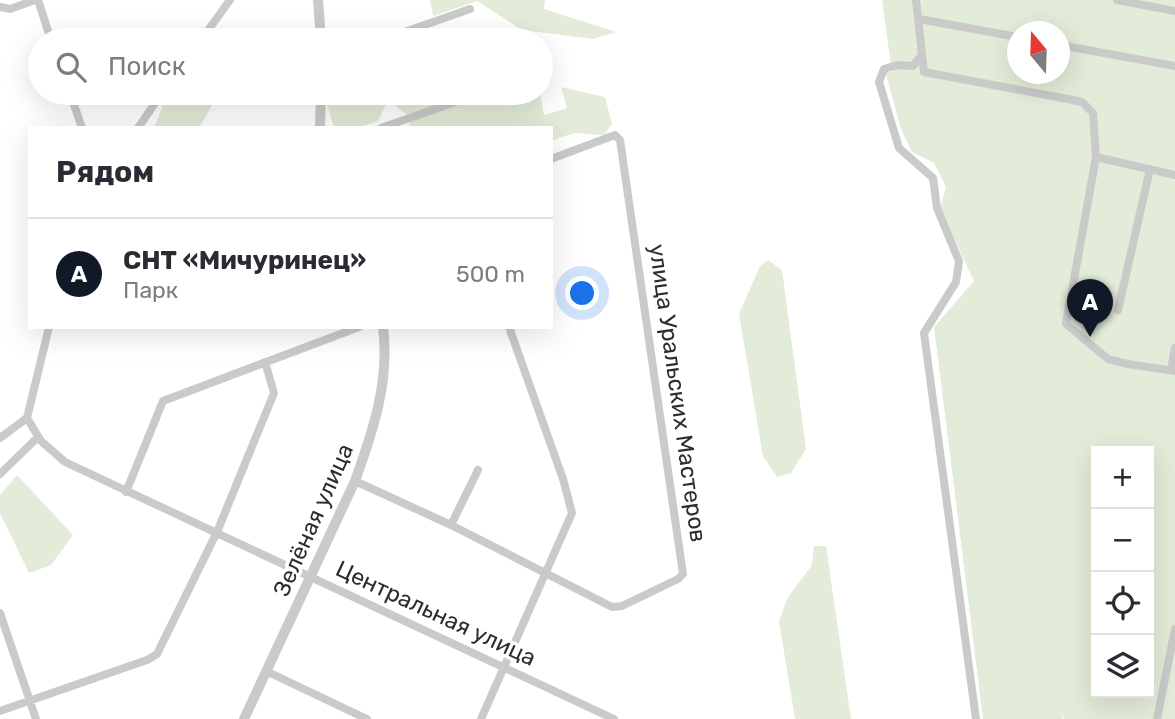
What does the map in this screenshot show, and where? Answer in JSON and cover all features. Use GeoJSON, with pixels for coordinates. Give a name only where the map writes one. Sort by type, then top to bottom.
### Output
{"type":"FeatureCollection","features":[{"type":"Feature","properties":{"kind":"street"},"geometry":{"type":"LineString","coordinates":[[0,7],[10,9],[36,0],[46,28]]}},
{"type":"Feature","properties":{"kind":"street"},"geometry":{"type":"LineString","coordinates":[[210,28],[230,0]]}},
{"type":"Feature","properties":{"kind":"street"},"geometry":{"type":"LineString","coordinates":[[318,0],[320,28]]}},
{"type":"Feature","properties":{"kind":"street"},"geometry":{"type":"LineString","coordinates":[[916,0],[924,72],[1082,102],[1093,113],[1096,157],[1066,324],[1108,359],[1128,364],[1173,370],[1175,348]]}},
{"type":"Feature","properties":{"kind":"street"},"geometry":{"type":"LineString","coordinates":[[1117,0],[1175,11]]}},
{"type":"Feature","properties":{"kind":"street"},"geometry":{"type":"LineString","coordinates":[[416,28],[470,9]]}},
{"type":"Feature","properties":{"kind":"street"},"geometry":{"type":"LineString","coordinates":[[919,19],[1007,35]]}},
{"type":"Feature","properties":{"kind":"street"},"geometry":{"type":"LineString","coordinates":[[1070,47],[1175,66]]}},
{"type":"Feature","properties":{"kind":"street"},"geometry":{"type":"LineString","coordinates":[[921,56],[913,66],[897,65],[884,69],[879,82],[899,148],[933,178],[937,208],[959,261],[956,282],[924,333],[976,719]]}},
{"type":"Feature","properties":{"kind":"street"},"geometry":{"type":"LineString","coordinates":[[74,105],[81,126]]}},
{"type":"Feature","properties":{"kind":"street"},"geometry":{"type":"LineString","coordinates":[[139,126],[154,105]]}},
{"type":"Feature","properties":{"kind":"street"},"geometry":{"type":"LineString","coordinates":[[320,126],[321,105]]}},
{"type":"Feature","properties":{"kind":"street"},"geometry":{"type":"LineString","coordinates":[[387,126],[447,105]]}},
{"type":"Feature","properties":{"kind":"street","name":"улица Уральских Мастеров"},"geometry":{"type":"LineString","coordinates":[[545,574],[611,607],[622,606],[678,579],[683,574],[684,567],[620,140],[615,135],[553,158]]}},
{"type":"Feature","properties":{"kind":"street"},"geometry":{"type":"LineString","coordinates":[[1096,157],[1175,175]]}},
{"type":"Feature","properties":{"kind":"street"},"geometry":{"type":"LineString","coordinates":[[1118,310],[1150,169]]}},
{"type":"Feature","properties":{"kind":"street"},"geometry":{"type":"LineString","coordinates":[[0,439],[27,418],[49,329]]}},
{"type":"Feature","properties":{"kind":"street"},"geometry":{"type":"LineString","coordinates":[[126,492],[163,401],[354,329]]}},
{"type":"Feature","properties":{"kind":"street","name":"Зелёная улица"},"geometry":{"type":"LineString","coordinates":[[244,719],[355,481],[367,447],[382,387],[385,363],[383,329]]}},
{"type":"Feature","properties":{"kind":"street"},"geometry":{"type":"LineString","coordinates":[[481,719],[571,521],[572,513],[563,478],[510,329]]}},
{"type":"Feature","properties":{"kind":"street"},"geometry":{"type":"LineString","coordinates":[[0,711],[147,660],[157,654],[217,532],[274,393],[265,362]]}},
{"type":"Feature","properties":{"kind":"street","name":"Центральная улица"},"geometry":{"type":"LineString","coordinates":[[27,418],[38,437],[65,462],[614,719]]}},
{"type":"Feature","properties":{"kind":"street"},"geometry":{"type":"LineString","coordinates":[[0,474],[38,437]]}},
{"type":"Feature","properties":{"kind":"street"},"geometry":{"type":"LineString","coordinates":[[451,525],[478,470]]}},
{"type":"Feature","properties":{"kind":"street"},"geometry":{"type":"LineString","coordinates":[[355,481],[451,525],[545,574]]}},
{"type":"Feature","properties":{"kind":"street"},"geometry":{"type":"LineString","coordinates":[[0,612],[36,719]]}},
{"type":"Feature","properties":{"kind":"street"},"geometry":{"type":"LineString","coordinates":[[1157,719],[1175,629]]}},
{"type":"Feature","properties":{"kind":"street"},"geometry":{"type":"LineString","coordinates":[[266,671],[367,719]]}},
{"type":"Feature","properties":{"kind":"green space"},"geometry":{"type":"Polygon","coordinates":[[[430,0],[545,0],[544,9],[616,32],[593,39],[553,34],[553,28],[519,28],[477,1],[433,16],[430,0]]]}},
{"type":"Feature","properties":{"kind":"green space"},"geometry":{"type":"Polygon","coordinates":[[[882,0],[1175,0],[1175,719],[1064,719],[1062,710],[1063,719],[983,719],[934,327],[974,281],[940,208],[946,187],[934,163],[912,152],[901,129],[885,71],[892,72],[882,0]]]}},
{"type":"Feature","properties":{"kind":"green space"},"geometry":{"type":"Polygon","coordinates":[[[561,87],[605,97],[612,124],[604,135],[574,133],[553,140],[553,126],[409,126],[411,118],[394,105],[542,105],[544,115],[567,108],[561,87]]]}},
{"type":"Feature","properties":{"kind":"green space"},"geometry":{"type":"Polygon","coordinates":[[[163,105],[212,105],[200,126],[155,126],[163,105]]]}},
{"type":"Feature","properties":{"kind":"green space"},"geometry":{"type":"Polygon","coordinates":[[[327,105],[386,105],[378,121],[364,126],[333,126],[327,105]]]}},
{"type":"Feature","properties":{"kind":"green space"},"geometry":{"type":"Polygon","coordinates":[[[768,260],[782,270],[806,449],[791,473],[777,477],[763,456],[739,314],[760,266],[768,260]]]}},
{"type":"Feature","properties":{"kind":"green space"},"geometry":{"type":"Polygon","coordinates":[[[17,475],[73,535],[51,565],[29,573],[0,513],[0,495],[17,475]]]}},
{"type":"Feature","properties":{"kind":"green space"},"geometry":{"type":"Polygon","coordinates":[[[814,546],[826,546],[851,719],[795,719],[779,621],[788,597],[812,565],[814,546]]]}},
{"type":"Feature","properties":{"kind":"place","name":"СНТ «Мичуринец»"},"geometry":{"type":"Point","coordinates":[1090,337]}}]}
